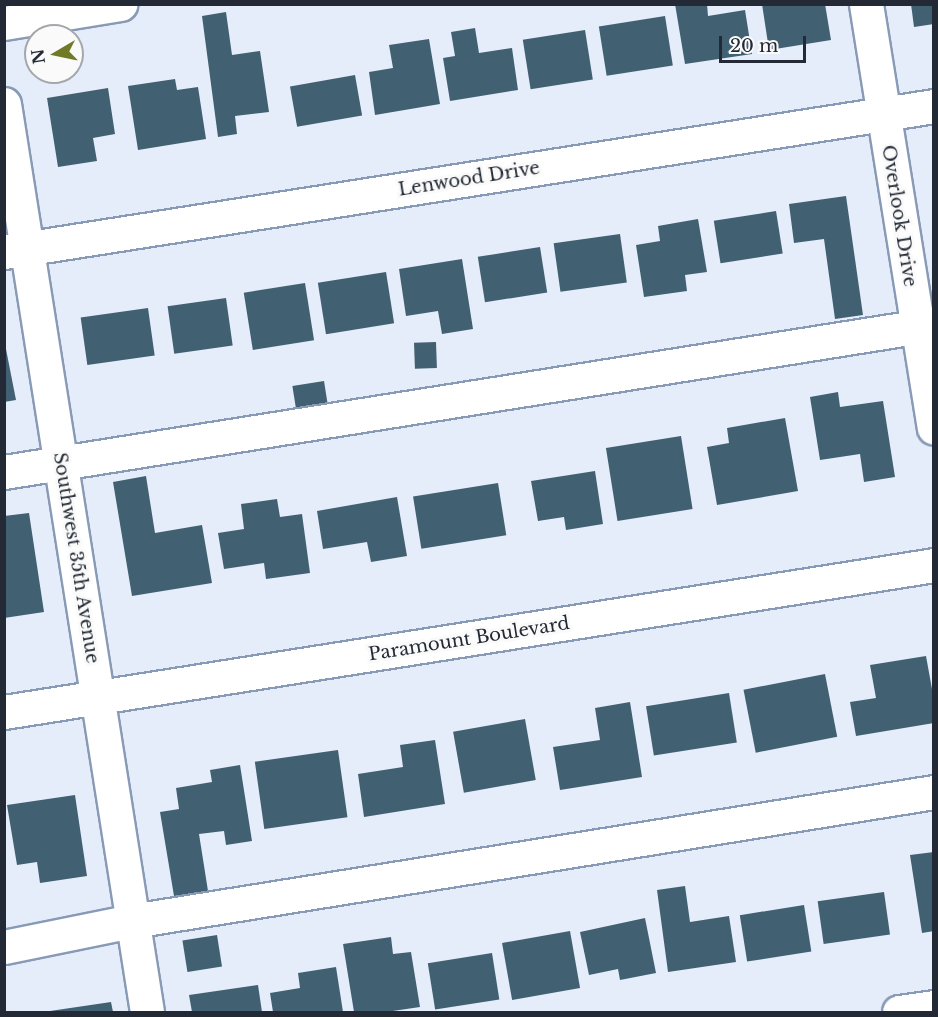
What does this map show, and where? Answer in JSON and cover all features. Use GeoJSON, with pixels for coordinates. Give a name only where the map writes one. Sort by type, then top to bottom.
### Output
{"type":"FeatureCollection","features":[{"type":"Feature","properties":{"kind":"street"},"geometry":{"type":"LineString","coordinates":[[4,23],[120,4]]}},
{"type":"Feature","properties":{"kind":"street","name":"Overlook Drive"},"geometry":{"type":"LineString","coordinates":[[866,4],[883,114],[925,325],[933,428]]}},
{"type":"Feature","properties":{"kind":"street","name":"Southwest 35th Avenue"},"geometry":{"type":"LineString","coordinates":[[4,104],[16,250],[61,462],[147,1012]]}},
{"type":"Feature","properties":{"kind":"street","name":"Lenwood Drive"},"geometry":{"type":"LineString","coordinates":[[16,250],[933,105]]}},
{"type":"Feature","properties":{"kind":"street"},"geometry":{"type":"LineString","coordinates":[[4,472],[925,325]]}},
{"type":"Feature","properties":{"kind":"street","name":"Paramount Boulevard"},"geometry":{"type":"LineString","coordinates":[[4,712],[98,699],[933,565]]}},
{"type":"Feature","properties":{"kind":"street"},"geometry":{"type":"LineString","coordinates":[[4,946],[132,921],[933,792]]}},
{"type":"Feature","properties":{"kind":"street"},"geometry":{"type":"LineString","coordinates":[[899,1012],[933,1007]]}},
{"type":"Feature","properties":{"kind":"building"},"geometry":{"type":"Polygon","coordinates":[[[675,4],[707,4],[708,16],[745,10],[752,54],[685,64],[675,4]]]}},
{"type":"Feature","properties":{"kind":"building"},"geometry":{"type":"Polygon","coordinates":[[[762,4],[825,4],[831,40],[769,50],[762,4]]]}},
{"type":"Feature","properties":{"kind":"building"},"geometry":{"type":"Polygon","coordinates":[[[911,4],[934,4],[934,24],[914,27],[911,4]]]}},
{"type":"Feature","properties":{"kind":"building"},"geometry":{"type":"Polygon","coordinates":[[[226,12],[232,55],[260,51],[269,112],[235,116],[237,134],[218,137],[202,16],[226,12]]]}},
{"type":"Feature","properties":{"kind":"building"},"geometry":{"type":"Polygon","coordinates":[[[665,16],[673,65],[607,76],[599,26],[665,16]]]}},
{"type":"Feature","properties":{"kind":"building"},"geometry":{"type":"Polygon","coordinates":[[[475,28],[479,53],[512,48],[518,90],[450,101],[443,58],[455,56],[451,32],[475,28]]]}},
{"type":"Feature","properties":{"kind":"building"},"geometry":{"type":"Polygon","coordinates":[[[585,30],[593,79],[531,89],[523,40],[585,30]]]}},
{"type":"Feature","properties":{"kind":"building"},"geometry":{"type":"Polygon","coordinates":[[[429,39],[440,104],[375,115],[369,72],[393,68],[389,45],[429,39]]]}},
{"type":"Feature","properties":{"kind":"building"},"geometry":{"type":"Polygon","coordinates":[[[355,75],[362,115],[297,127],[290,86],[355,75]]]}},
{"type":"Feature","properties":{"kind":"building"},"geometry":{"type":"Polygon","coordinates":[[[175,79],[177,90],[198,87],[206,139],[138,150],[128,86],[175,79]]]}},
{"type":"Feature","properties":{"kind":"building"},"geometry":{"type":"Polygon","coordinates":[[[108,88],[115,134],[93,138],[97,161],[58,167],[47,98],[108,88]]]}},
{"type":"Feature","properties":{"kind":"building"},"geometry":{"type":"Polygon","coordinates":[[[846,196],[863,315],[835,319],[824,239],[794,243],[789,204],[846,196]]]}},
{"type":"Feature","properties":{"kind":"building"},"geometry":{"type":"Polygon","coordinates":[[[776,211],[783,253],[721,263],[714,221],[776,211]]]}},
{"type":"Feature","properties":{"kind":"building"},"geometry":{"type":"Polygon","coordinates":[[[698,219],[707,272],[685,275],[687,291],[644,297],[636,245],[660,241],[658,226],[698,219]]]}},
{"type":"Feature","properties":{"kind":"building"},"geometry":{"type":"Polygon","coordinates":[[[620,234],[627,283],[560,292],[554,243],[620,234]]]}},
{"type":"Feature","properties":{"kind":"building"},"geometry":{"type":"Polygon","coordinates":[[[540,247],[547,292],[485,302],[478,257],[540,247]]]}},
{"type":"Feature","properties":{"kind":"building"},"geometry":{"type":"Polygon","coordinates":[[[462,259],[473,329],[442,334],[438,311],[406,316],[399,269],[462,259]]]}},
{"type":"Feature","properties":{"kind":"building"},"geometry":{"type":"Polygon","coordinates":[[[386,272],[394,323],[326,334],[318,283],[386,272]]]}},
{"type":"Feature","properties":{"kind":"building"},"geometry":{"type":"Polygon","coordinates":[[[305,283],[314,340],[253,350],[244,293],[305,283]]]}},
{"type":"Feature","properties":{"kind":"building"},"geometry":{"type":"Polygon","coordinates":[[[226,298],[233,346],[174,354],[168,306],[226,298]]]}},
{"type":"Feature","properties":{"kind":"building"},"geometry":{"type":"Polygon","coordinates":[[[148,308],[155,356],[87,365],[81,317],[148,308]]]}},
{"type":"Feature","properties":{"kind":"building"},"geometry":{"type":"Polygon","coordinates":[[[4,339],[16,400],[4,402],[4,339]]]}},
{"type":"Feature","properties":{"kind":"building"},"geometry":{"type":"Polygon","coordinates":[[[436,342],[437,368],[415,369],[414,343],[436,342]]]}},
{"type":"Feature","properties":{"kind":"building"},"geometry":{"type":"Polygon","coordinates":[[[324,381],[328,405],[296,410],[292,386],[324,381]]]}},
{"type":"Feature","properties":{"kind":"building"},"geometry":{"type":"Polygon","coordinates":[[[838,392],[840,407],[883,401],[895,477],[864,482],[860,454],[820,460],[810,397],[838,392]]]}},
{"type":"Feature","properties":{"kind":"building"},"geometry":{"type":"Polygon","coordinates":[[[785,418],[798,491],[717,505],[707,447],[729,443],[727,428],[785,418]]]}},
{"type":"Feature","properties":{"kind":"building"},"geometry":{"type":"Polygon","coordinates":[[[681,436],[693,509],[618,521],[606,448],[681,436]]]}},
{"type":"Feature","properties":{"kind":"building"},"geometry":{"type":"Polygon","coordinates":[[[595,471],[603,524],[566,530],[564,517],[538,521],[531,481],[595,471]]]}},
{"type":"Feature","properties":{"kind":"building"},"geometry":{"type":"Polygon","coordinates":[[[146,476],[155,533],[202,525],[212,583],[132,596],[113,482],[146,476]]]}},
{"type":"Feature","properties":{"kind":"building"},"geometry":{"type":"Polygon","coordinates":[[[498,483],[506,535],[421,549],[413,496],[498,483]]]}},
{"type":"Feature","properties":{"kind":"building"},"geometry":{"type":"Polygon","coordinates":[[[397,497],[407,556],[371,562],[367,542],[323,549],[317,511],[397,497]]]}},
{"type":"Feature","properties":{"kind":"building"},"geometry":{"type":"Polygon","coordinates":[[[277,499],[280,517],[302,514],[310,573],[266,579],[264,563],[224,569],[218,533],[244,529],[241,504],[277,499]]]}},
{"type":"Feature","properties":{"kind":"building"},"geometry":{"type":"Polygon","coordinates":[[[29,513],[44,612],[4,618],[4,516],[29,513]]]}},
{"type":"Feature","properties":{"kind":"building"},"geometry":{"type":"Polygon","coordinates":[[[926,656],[934,700],[934,723],[856,736],[850,702],[876,698],[870,665],[926,656]]]}},
{"type":"Feature","properties":{"kind":"building"},"geometry":{"type":"Polygon","coordinates":[[[825,674],[837,737],[756,753],[744,690],[825,674]]]}},
{"type":"Feature","properties":{"kind":"building"},"geometry":{"type":"Polygon","coordinates":[[[729,693],[737,742],[654,756],[646,706],[729,693]]]}},
{"type":"Feature","properties":{"kind":"building"},"geometry":{"type":"Polygon","coordinates":[[[630,702],[642,777],[560,790],[553,747],[600,740],[595,708],[630,702]]]}},
{"type":"Feature","properties":{"kind":"building"},"geometry":{"type":"Polygon","coordinates":[[[525,719],[536,780],[464,793],[453,732],[525,719]]]}},
{"type":"Feature","properties":{"kind":"building"},"geometry":{"type":"Polygon","coordinates":[[[435,740],[445,804],[364,817],[358,774],[403,767],[400,745],[435,740]]]}},
{"type":"Feature","properties":{"kind":"building"},"geometry":{"type":"Polygon","coordinates":[[[338,750],[347,817],[264,829],[255,762],[338,750]]]}},
{"type":"Feature","properties":{"kind":"building"},"geometry":{"type":"Polygon","coordinates":[[[240,765],[252,841],[226,845],[224,831],[199,834],[208,891],[174,896],[160,812],[179,809],[176,788],[212,782],[210,770],[240,765]]]}},
{"type":"Feature","properties":{"kind":"building"},"geometry":{"type":"Polygon","coordinates":[[[75,795],[87,876],[40,883],[37,862],[17,865],[7,805],[75,795]]]}},
{"type":"Feature","properties":{"kind":"building"},"geometry":{"type":"Polygon","coordinates":[[[934,852],[934,931],[922,933],[910,855],[934,852]]]}},
{"type":"Feature","properties":{"kind":"building"},"geometry":{"type":"Polygon","coordinates":[[[685,886],[690,922],[729,916],[736,962],[668,972],[657,890],[685,886]]]}},
{"type":"Feature","properties":{"kind":"building"},"geometry":{"type":"Polygon","coordinates":[[[884,892],[890,935],[824,944],[818,901],[884,892]]]}},
{"type":"Feature","properties":{"kind":"building"},"geometry":{"type":"Polygon","coordinates":[[[804,905],[811,951],[747,962],[740,915],[804,905]]]}},
{"type":"Feature","properties":{"kind":"building"},"geometry":{"type":"Polygon","coordinates":[[[645,918],[656,973],[620,980],[618,969],[589,975],[580,932],[645,918]]]}},
{"type":"Feature","properties":{"kind":"building"},"geometry":{"type":"Polygon","coordinates":[[[570,931],[580,988],[512,1000],[502,943],[570,931]]]}},
{"type":"Feature","properties":{"kind":"building"},"geometry":{"type":"Polygon","coordinates":[[[217,935],[222,967],[187,972],[182,940],[217,935]]]}},
{"type":"Feature","properties":{"kind":"building"},"geometry":{"type":"Polygon","coordinates":[[[391,937],[393,954],[411,952],[420,1007],[386,1012],[354,1012],[343,944],[391,937]]]}},
{"type":"Feature","properties":{"kind":"building"},"geometry":{"type":"Polygon","coordinates":[[[492,953],[499,999],[435,1010],[428,963],[492,953]]]}},
{"type":"Feature","properties":{"kind":"building"},"geometry":{"type":"Polygon","coordinates":[[[336,967],[343,1012],[273,1012],[270,993],[300,988],[298,973],[336,967]]]}},
{"type":"Feature","properties":{"kind":"building"},"geometry":{"type":"Polygon","coordinates":[[[258,985],[262,1012],[192,1012],[189,995],[258,985]]]}},
{"type":"Feature","properties":{"kind":"building"},"geometry":{"type":"Polygon","coordinates":[[[111,1002],[113,1012],[50,1012],[50,1011],[111,1002]]]}}]}
